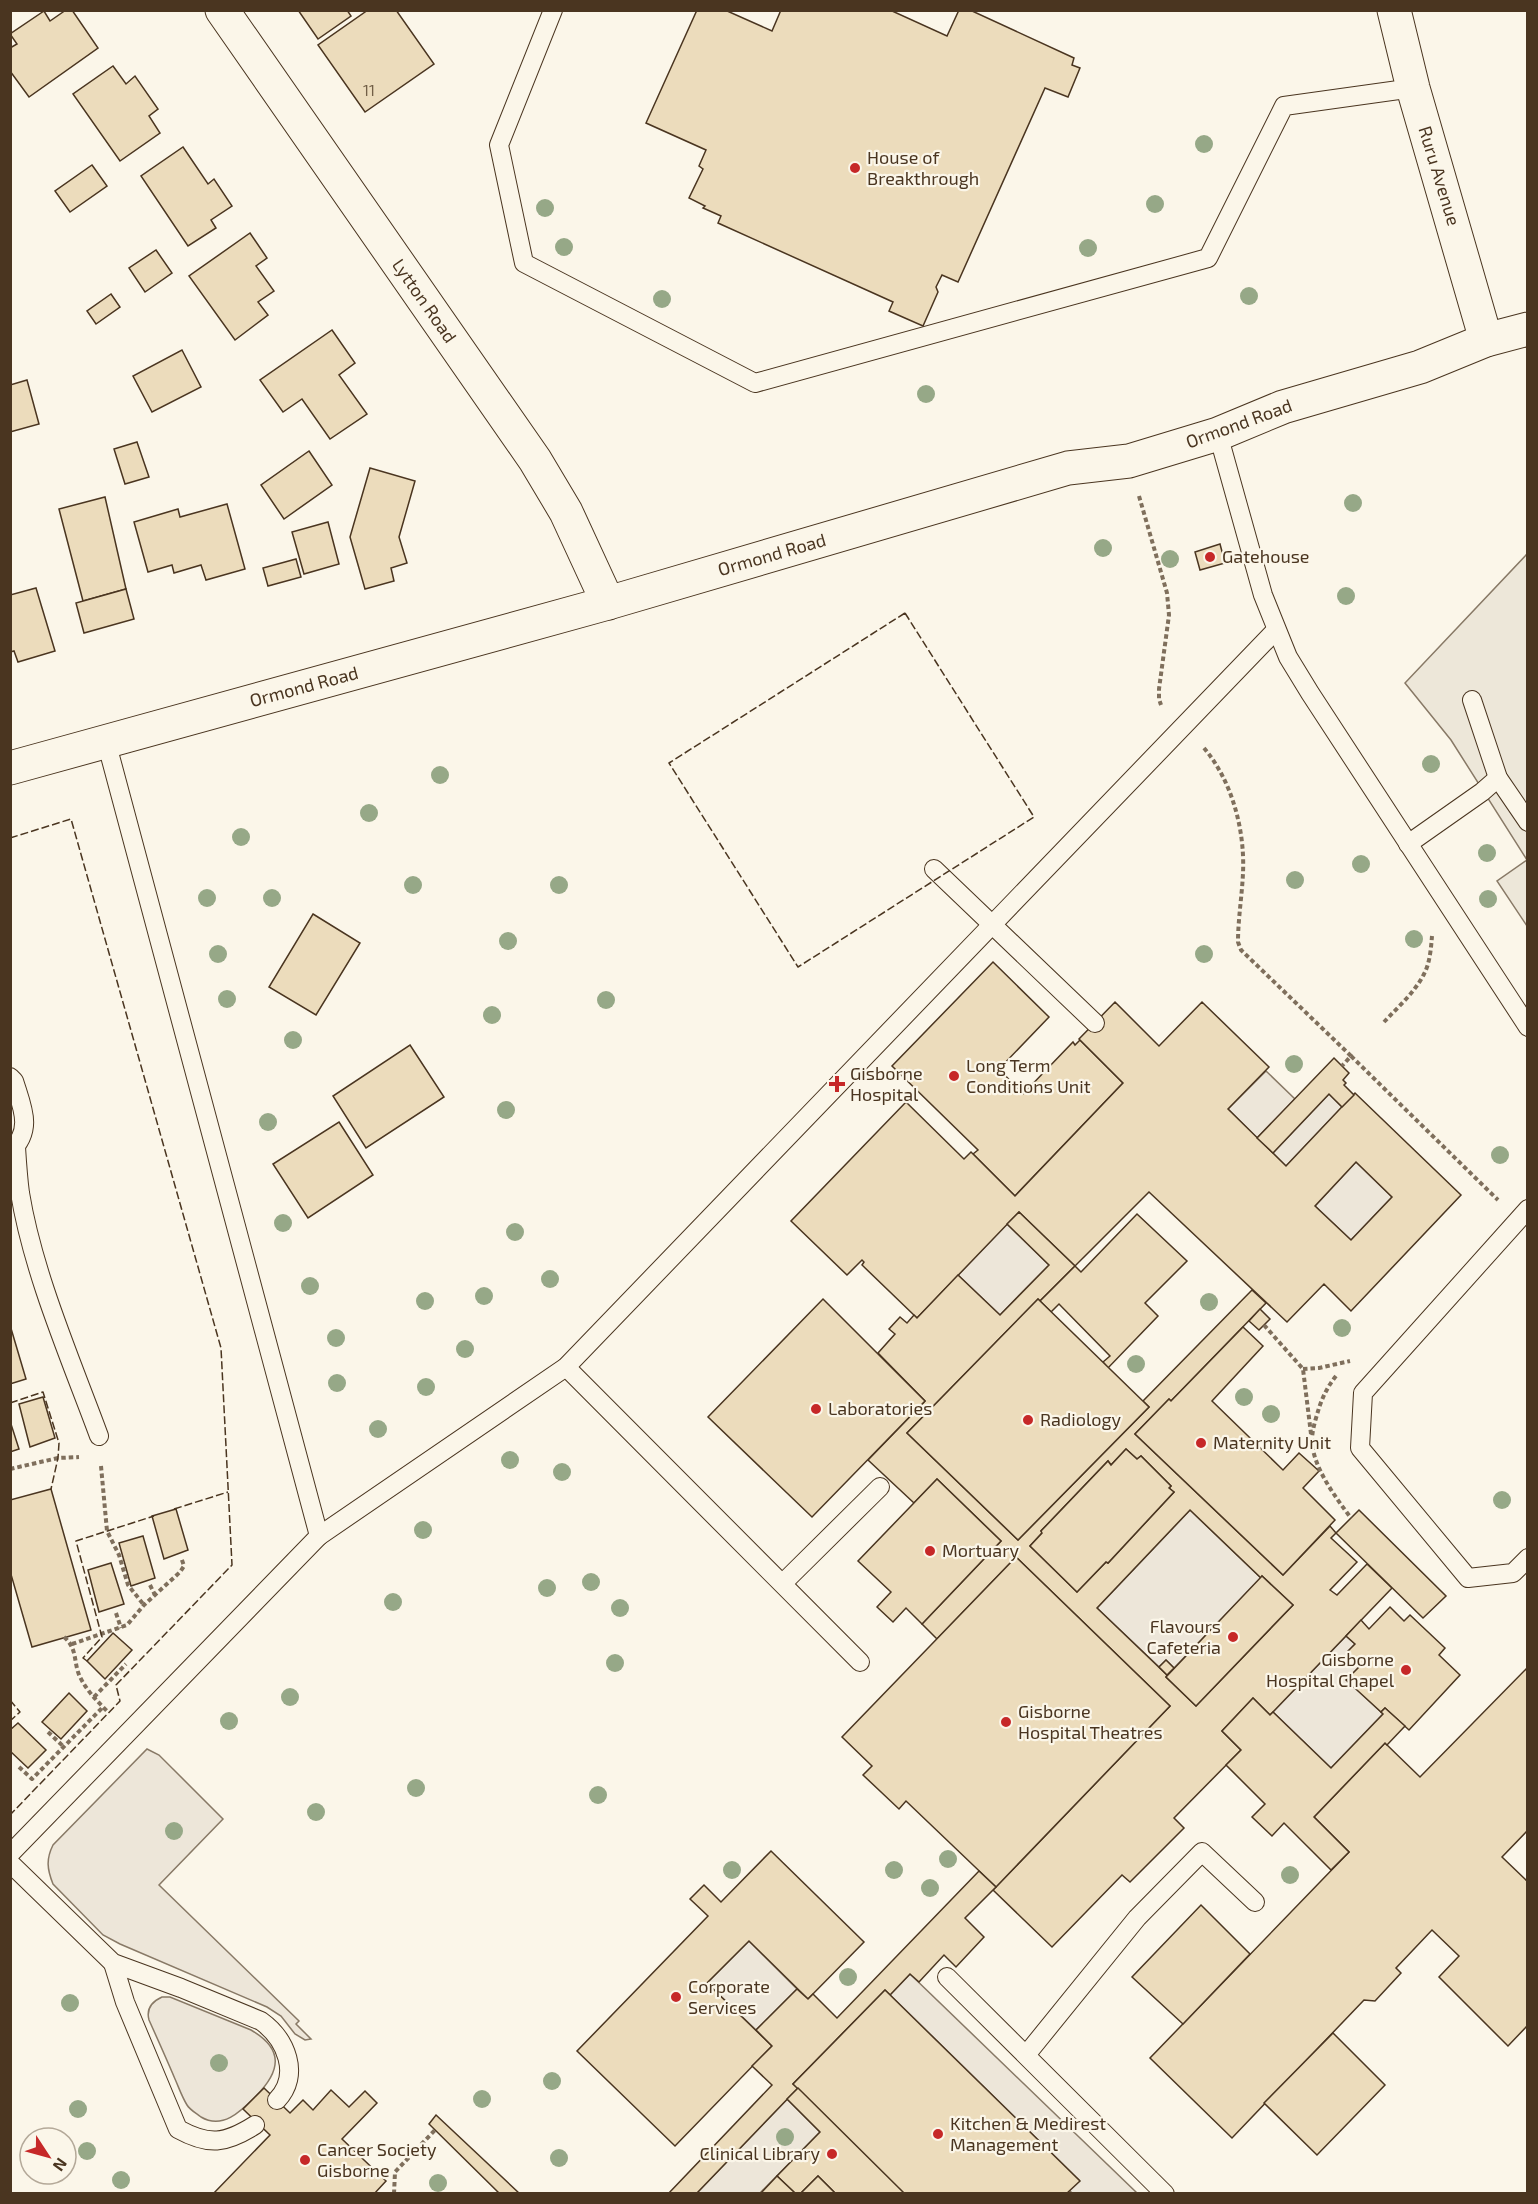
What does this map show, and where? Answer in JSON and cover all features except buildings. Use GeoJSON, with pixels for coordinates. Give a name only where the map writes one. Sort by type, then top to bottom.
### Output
{"type":"FeatureCollection","features":[{"type":"Feature","properties":{"kind":"main road","name":"Lytton Road"},"geometry":{"type":"LineString","coordinates":[[222,10],[535,460],[566,512],[608,603]]}},
{"type":"Feature","properties":{"kind":"main road","name":"Ruru Avenue"},"geometry":{"type":"LineString","coordinates":[[1394,10],[1413,88],[1486,340]]}},
{"type":"Feature","properties":{"kind":"main road","name":"Ormond Road"},"geometry":{"type":"LineString","coordinates":[[10,768],[608,603],[1068,468],[1129,461],[1218,434],[1283,407],[1420,367],[1486,340],[1527,329]]}},
{"type":"Feature","properties":{"kind":"lane"},"geometry":{"type":"LineString","coordinates":[[553,10],[499,145],[524,262],[755,383],[1208,258],[1284,106],[1413,88]]}},
{"type":"Feature","properties":{"kind":"lane"},"geometry":{"type":"LineString","coordinates":[[1218,434],[1263,595],[1276,630],[1310,693],[1527,1027]]}},
{"type":"Feature","properties":{"kind":"lane"},"geometry":{"type":"LineString","coordinates":[[10,1854],[319,1536],[566,1367],[1276,630]]}},
{"type":"Feature","properties":{"kind":"lane"},"geometry":{"type":"LineString","coordinates":[[1472,700],[1498,778],[1527,822]]}},
{"type":"Feature","properties":{"kind":"lane"},"geometry":{"type":"LineString","coordinates":[[106,741],[319,1536]]}},
{"type":"Feature","properties":{"kind":"lane"},"geometry":{"type":"LineString","coordinates":[[1408,844],[1482,792],[1498,778]]}},
{"type":"Feature","properties":{"kind":"lane"},"geometry":{"type":"LineString","coordinates":[[934,869],[1095,1023]]}},
{"type":"Feature","properties":{"kind":"lane"},"geometry":{"type":"LineString","coordinates":[[10,1077],[14,1082],[26,1122],[13,1150],[29,1232],[45,1285],[99,1436]]}},
{"type":"Feature","properties":{"kind":"lane"},"geometry":{"type":"LineString","coordinates":[[1527,1209],[1363,1393],[1359,1448],[1468,1578],[1513,1573],[1527,1558]]}},
{"type":"Feature","properties":{"kind":"lane"},"geometry":{"type":"LineString","coordinates":[[566,1367],[860,1662]]}},
{"type":"Feature","properties":{"kind":"lane"},"geometry":{"type":"LineString","coordinates":[[783,1583],[880,1486]]}},
{"type":"Feature","properties":{"kind":"lane"},"geometry":{"type":"LineString","coordinates":[[1026,2055],[1137,1918],[1202,1852],[1255,1902]]}},
{"type":"Feature","properties":{"kind":"lane"},"geometry":{"type":"LineString","coordinates":[[10,1863],[113,1963],[261,2021],[271,2029],[282,2043],[288,2061],[288,2083],[285,2092],[277,2100]]}},
{"type":"Feature","properties":{"kind":"lane"},"geometry":{"type":"LineString","coordinates":[[113,1963],[125,2002],[178,2129],[193,2137],[214,2141],[232,2138],[255,2125]]}},
{"type":"Feature","properties":{"kind":"lane"},"geometry":{"type":"LineString","coordinates":[[947,1977],[1166,2193]]}},
{"type":"Feature","properties":{"kind":"path"},"geometry":{"type":"LineString","coordinates":[[1129,461],[1167,593],[1169,615],[1159,699],[1168,712]]}},
{"type":"Feature","properties":{"kind":"path"},"geometry":{"type":"LineString","coordinates":[[1199,743],[1215,762],[1220,772],[1233,800],[1239,824],[1243,873],[1238,942],[1240,950],[1501,1203]]}},
{"type":"Feature","properties":{"kind":"path"},"geometry":{"type":"LineString","coordinates":[[1384,1022],[1425,974],[1432,933]]}},
{"type":"Feature","properties":{"kind":"path"},"geometry":{"type":"LineString","coordinates":[[1342,1066],[1351,1056]]}},
{"type":"Feature","properties":{"kind":"path"},"geometry":{"type":"LineString","coordinates":[[1264,1325],[1303,1369],[1312,1440]]}},
{"type":"Feature","properties":{"kind":"path"},"geometry":{"type":"LineString","coordinates":[[1303,1369],[1319,1368],[1351,1360]]}},
{"type":"Feature","properties":{"kind":"path"},"geometry":{"type":"LineString","coordinates":[[99,1436],[107,1531],[119,1555],[128,1585],[144,1605]]}},
{"type":"Feature","properties":{"kind":"path"},"geometry":{"type":"LineString","coordinates":[[10,1468],[58,1458],[101,1456]]}},
{"type":"Feature","properties":{"kind":"path"},"geometry":{"type":"LineString","coordinates":[[72,1644],[121,1628],[132,1620],[144,1605],[180,1572],[184,1566],[181,1557]]}},
{"type":"Feature","properties":{"kind":"path"},"geometry":{"type":"LineString","coordinates":[[150,1585],[155,1595]]}},
{"type":"Feature","properties":{"kind":"path"},"geometry":{"type":"LineString","coordinates":[[116,1613],[121,1628]]}},
{"type":"Feature","properties":{"kind":"path"},"geometry":{"type":"LineString","coordinates":[[64,1637],[72,1644],[79,1674],[86,1689],[109,1713],[135,1727]]}},
{"type":"Feature","properties":{"kind":"path"},"geometry":{"type":"LineString","coordinates":[[94,1697],[126,1664]]}},
{"type":"Feature","properties":{"kind":"path"},"geometry":{"type":"LineString","coordinates":[[19,1767],[32,1779],[103,1707]]}},
{"type":"Feature","properties":{"kind":"path"},"geometry":{"type":"LineString","coordinates":[[48,1732],[64,1747]]}},
{"type":"Feature","properties":{"kind":"path"},"geometry":{"type":"LineString","coordinates":[[394,2193],[395,2172],[435,2130]]}},
{"type":"Feature","properties":{"kind":"shaded area"},"geometry":{"type":"Polygon","coordinates":[[[1527,554],[1527,860],[1451,740],[1405,683],[1527,554]]]}},
{"type":"Feature","properties":{"kind":"shaded area"},"geometry":{"type":"Polygon","coordinates":[[[1527,860],[1527,926],[1497,881],[1527,860]]]}},
{"type":"Feature","properties":{"kind":"shaded area"},"geometry":{"type":"Polygon","coordinates":[[[1266,1071],[1295,1099],[1257,1138],[1228,1109],[1266,1071]]]}},
{"type":"Feature","properties":{"kind":"shaded area"},"geometry":{"type":"Polygon","coordinates":[[[1329,1094],[1342,1107],[1286,1166],[1273,1153],[1329,1094]]]}},
{"type":"Feature","properties":{"kind":"shaded area"},"geometry":{"type":"Polygon","coordinates":[[[1356,1162],[1392,1197],[1351,1240],[1315,1206],[1356,1162]]]}},
{"type":"Feature","properties":{"kind":"shaded area"},"geometry":{"type":"Polygon","coordinates":[[[1007,1224],[1049,1265],[1000,1315],[958,1275],[1007,1224]]]}},
{"type":"Feature","properties":{"kind":"shaded area"},"geometry":{"type":"Polygon","coordinates":[[[1190,1510],[1261,1578],[1174,1668],[1166,1660],[1159,1667],[1097,1608],[1190,1510]]]}},
{"type":"Feature","properties":{"kind":"shaded area"},"geometry":{"type":"Polygon","coordinates":[[[1346,1636],[1355,1644],[1348,1652],[1361,1665],[1347,1680],[1383,1714],[1331,1768],[1273,1712],[1346,1636]]]}},
{"type":"Feature","properties":{"kind":"shaded area"},"geometry":{"type":"Polygon","coordinates":[[[147,1749],[159,1755],[223,1819],[159,1885],[299,2021],[296,2024],[311,2039],[305,2040],[295,2034],[281,2016],[267,2007],[103,1935],[53,1884],[48,1864],[53,1845],[147,1749]]]}},
{"type":"Feature","properties":{"kind":"shaded area"},"geometry":{"type":"Polygon","coordinates":[[[749,1941],[797,1989],[756,2030],[707,1983],[749,1941]]]}},
{"type":"Feature","properties":{"kind":"shaded area"},"geometry":{"type":"Polygon","coordinates":[[[910,1974],[1137,2193],[1072,2193],[1069,2190],[1079,2180],[890,1995],[910,1974]]]}},
{"type":"Feature","properties":{"kind":"shaded area"},"geometry":{"type":"Polygon","coordinates":[[[162,1997],[170,1997],[251,2030],[269,2045],[274,2053],[275,2061],[270,2078],[256,2096],[238,2113],[217,2121],[201,2117],[188,2107],[149,2020],[150,2006],[162,1997]]]}},
{"type":"Feature","properties":{"kind":"shaded area"},"geometry":{"type":"Polygon","coordinates":[[[787,2099],[820,2132],[760,2193],[696,2194],[787,2099]]]}},
{"type":"Feature","properties":{"kind":"fence"},"geometry":{"type":"LineString","coordinates":[[905,613],[1034,817],[798,967],[669,763],[905,613]]}},
{"type":"Feature","properties":{"kind":"fence"},"geometry":{"type":"LineString","coordinates":[[10,838],[71,819],[221,1348],[232,1565],[116,1685],[120,1701],[10,1815]]}},
{"type":"Feature","properties":{"kind":"fence"},"geometry":{"type":"LineString","coordinates":[[10,1403],[43,1392],[59,1443],[51,1489]]}},
{"type":"Feature","properties":{"kind":"fence"},"geometry":{"type":"LineString","coordinates":[[174,1509],[228,1492]]}},
{"type":"Feature","properties":{"kind":"fence"},"geometry":{"type":"LineString","coordinates":[[87,1661],[83,1658],[102,1637],[76,1541],[154,1516]]}},
{"type":"Feature","properties":{"kind":"fence"},"geometry":{"type":"LineString","coordinates":[[10,1700],[20,1712],[10,1721]]}},
{"type":"Feature","properties":{"kind":"place","name":"House of Breakthrough"},"geometry":{"type":"Point","coordinates":[855,168]}},
{"type":"Feature","properties":{"kind":"place","name":"Gatehouse"},"geometry":{"type":"Point","coordinates":[1210,557]}},
{"type":"Feature","properties":{"kind":"place","name":"Long Term Conditions Unit"},"geometry":{"type":"Point","coordinates":[954,1076]}},
{"type":"Feature","properties":{"kind":"place","name":"Gisborne Hospital"},"geometry":{"type":"Point","coordinates":[837,1084]}},
{"type":"Feature","properties":{"kind":"place","name":"Laboratories"},"geometry":{"type":"Point","coordinates":[816,1409]}},
{"type":"Feature","properties":{"kind":"place","name":"Radiology"},"geometry":{"type":"Point","coordinates":[1028,1420]}},
{"type":"Feature","properties":{"kind":"place","name":"Maternity Unit"},"geometry":{"type":"Point","coordinates":[1201,1443]}},
{"type":"Feature","properties":{"kind":"place","name":"Mortuary"},"geometry":{"type":"Point","coordinates":[930,1551]}},
{"type":"Feature","properties":{"kind":"place","name":"Flavours Cafeteria"},"geometry":{"type":"Point","coordinates":[1233,1637]}},
{"type":"Feature","properties":{"kind":"place","name":"Gisborne Hospital Chapel"},"geometry":{"type":"Point","coordinates":[1406,1670]}},
{"type":"Feature","properties":{"kind":"place","name":"Gisborne Hospital Theatres"},"geometry":{"type":"Point","coordinates":[1006,1722]}},
{"type":"Feature","properties":{"kind":"place","name":"Corporate Services"},"geometry":{"type":"Point","coordinates":[676,1997]}},
{"type":"Feature","properties":{"kind":"place","name":"Kitchen & Medirest Management"},"geometry":{"type":"Point","coordinates":[938,2134]}},
{"type":"Feature","properties":{"kind":"place","name":"Clinical Library"},"geometry":{"type":"Point","coordinates":[832,2154]}},
{"type":"Feature","properties":{"kind":"place","name":"Cancer Society Gisborne"},"geometry":{"type":"Point","coordinates":[305,2160]}}]}
